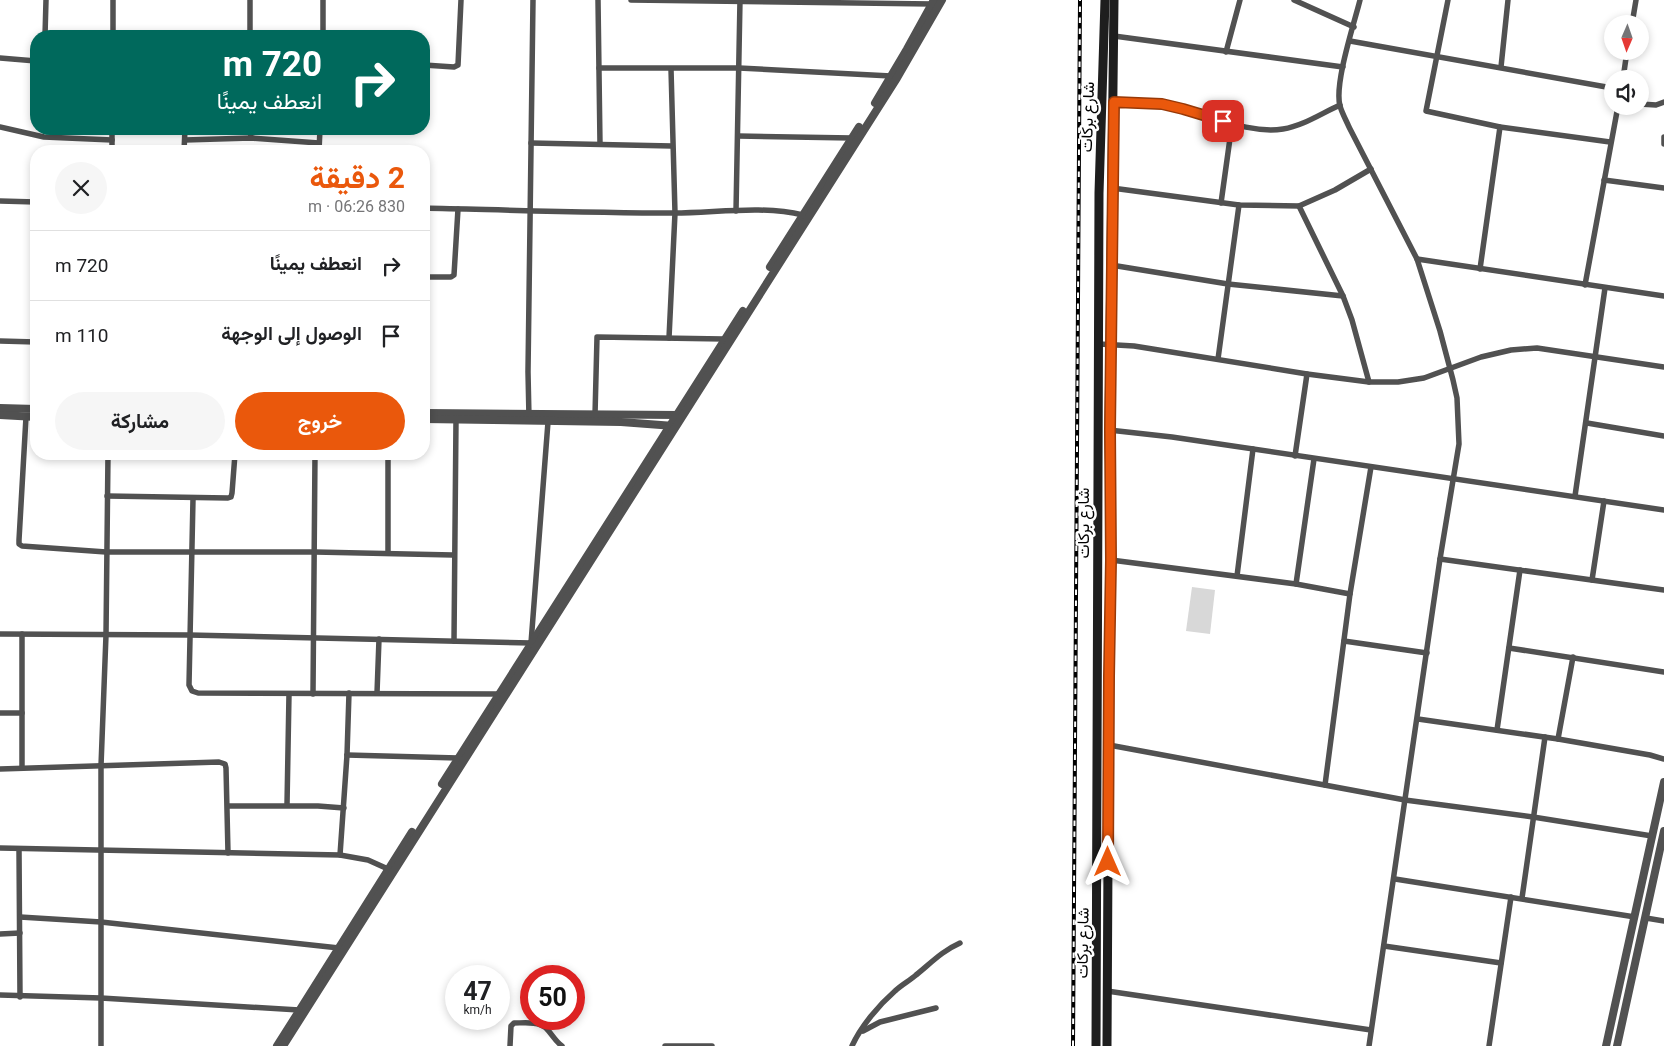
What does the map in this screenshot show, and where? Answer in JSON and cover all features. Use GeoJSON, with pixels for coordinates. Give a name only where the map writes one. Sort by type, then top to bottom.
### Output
{"type":"FeatureCollection","features":[{"type":"Feature","properties":{"kind":"main road","name":"شارع بركات"},"geometry":{"type":"LineString","coordinates":[[1096,1046],[1100,183],[1105,0]]}},
{"type":"Feature","properties":{"kind":"main road","name":"شارع بركات"},"geometry":{"type":"LineString","coordinates":[[1107,1046],[1114,0]]}},
{"type":"Feature","properties":{"kind":"street"},"geometry":{"type":"LineString","coordinates":[[45,30],[46,0]]}},
{"type":"Feature","properties":{"kind":"street"},"geometry":{"type":"LineString","coordinates":[[113,30],[114,0]]}},
{"type":"Feature","properties":{"kind":"street"},"geometry":{"type":"LineString","coordinates":[[250,0],[250,30]]}},
{"type":"Feature","properties":{"kind":"street"},"geometry":{"type":"LineString","coordinates":[[323,0],[323,30]]}},
{"type":"Feature","properties":{"kind":"street"},"geometry":{"type":"LineString","coordinates":[[430,65],[458,65],[462,0]]}},
{"type":"Feature","properties":{"kind":"street"},"geometry":{"type":"LineString","coordinates":[[529,418],[533,0]]}},
{"type":"Feature","properties":{"kind":"street"},"geometry":{"type":"LineString","coordinates":[[598,0],[600,144]]}},
{"type":"Feature","properties":{"kind":"street"},"geometry":{"type":"LineString","coordinates":[[283,1046],[361,919],[673,426],[724,339],[891,76],[933,1],[631,0]]}},
{"type":"Feature","properties":{"kind":"street"},"geometry":{"type":"LineString","coordinates":[[736,211],[740,0]]}},
{"type":"Feature","properties":{"kind":"street"},"geometry":{"type":"LineString","coordinates":[[679,415],[897,78],[942,0]]}},
{"type":"Feature","properties":{"kind":"street"},"geometry":{"type":"LineString","coordinates":[[1226,52],[1240,0]]}},
{"type":"Feature","properties":{"kind":"street"},"geometry":{"type":"LineString","coordinates":[[1294,0],[1354,27]]}},
{"type":"Feature","properties":{"kind":"street"},"geometry":{"type":"LineString","coordinates":[[1360,0],[1343,67],[1340,83],[1340,105],[1349,127],[1417,259],[1450,368],[1457,398],[1459,430],[1455,478],[1440,559],[1395,879],[1369,1046]]}},
{"type":"Feature","properties":{"kind":"street"},"geometry":{"type":"LineString","coordinates":[[1448,0],[1426,111],[1500,127],[1610,142]]}},
{"type":"Feature","properties":{"kind":"street"},"geometry":{"type":"LineString","coordinates":[[1501,67],[1508,0]]}},
{"type":"Feature","properties":{"kind":"street"},"geometry":{"type":"LineString","coordinates":[[1634,15],[1636,0]]}},
{"type":"Feature","properties":{"kind":"street"},"geometry":{"type":"LineString","coordinates":[[1114,36],[1343,67]]}},
{"type":"Feature","properties":{"kind":"street"},"geometry":{"type":"LineString","coordinates":[[1350,41],[1604,86]]}},
{"type":"Feature","properties":{"kind":"street"},"geometry":{"type":"LineString","coordinates":[[0,58],[30,60]]}},
{"type":"Feature","properties":{"kind":"street"},"geometry":{"type":"LineString","coordinates":[[599,68],[739,68],[891,76]]}},
{"type":"Feature","properties":{"kind":"street"},"geometry":{"type":"LineString","coordinates":[[670,338],[676,213],[672,146],[671,69]]}},
{"type":"Feature","properties":{"kind":"street"},"geometry":{"type":"LineString","coordinates":[[1114,102],[1162,104],[1232,124],[1269,129],[1283,129],[1298,125],[1340,105]]}},
{"type":"Feature","properties":{"kind":"street"},"geometry":{"type":"LineString","coordinates":[[1649,105],[1656,105],[1664,102]]}},
{"type":"Feature","properties":{"kind":"street"},"geometry":{"type":"LineString","coordinates":[[1585,285],[1616,115]]}},
{"type":"Feature","properties":{"kind":"street"},"geometry":{"type":"LineString","coordinates":[[1221,203],[1232,124]]}},
{"type":"Feature","properties":{"kind":"street"},"geometry":{"type":"LineString","coordinates":[[0,127],[30,134]]}},
{"type":"Feature","properties":{"kind":"street"},"geometry":{"type":"LineString","coordinates":[[1480,269],[1500,127]]}},
{"type":"Feature","properties":{"kind":"street"},"geometry":{"type":"LineString","coordinates":[[35,135],[112,140]]}},
{"type":"Feature","properties":{"kind":"street"},"geometry":{"type":"LineString","coordinates":[[112,135],[112,145]]}},
{"type":"Feature","properties":{"kind":"street"},"geometry":{"type":"LineString","coordinates":[[185,135],[185,145]]}},
{"type":"Feature","properties":{"kind":"street"},"geometry":{"type":"LineString","coordinates":[[185,140],[251,138],[319,143],[320,135]]}},
{"type":"Feature","properties":{"kind":"street"},"geometry":{"type":"LineString","coordinates":[[738,136],[852,138]]}},
{"type":"Feature","properties":{"kind":"street"},"geometry":{"type":"LineString","coordinates":[[1664,137],[1664,144]]}},
{"type":"Feature","properties":{"kind":"street"},"geometry":{"type":"LineString","coordinates":[[531,143],[672,146]]}},
{"type":"Feature","properties":{"kind":"street"},"geometry":{"type":"LineString","coordinates":[[1112,188],[1239,205],[1299,206],[1335,190],[1371,169]]}},
{"type":"Feature","properties":{"kind":"street"},"geometry":{"type":"LineString","coordinates":[[1604,180],[1664,188]]}},
{"type":"Feature","properties":{"kind":"street"},"geometry":{"type":"LineString","coordinates":[[0,201],[30,202]]}},
{"type":"Feature","properties":{"kind":"street"},"geometry":{"type":"LineString","coordinates":[[1218,359],[1239,205]]}},
{"type":"Feature","properties":{"kind":"street"},"geometry":{"type":"LineString","coordinates":[[1299,206],[1343,296],[1352,320],[1369,382]]}},
{"type":"Feature","properties":{"kind":"street"},"geometry":{"type":"LineString","coordinates":[[430,208],[676,213],[736,211],[790,212],[803,215]]}},
{"type":"Feature","properties":{"kind":"street"},"geometry":{"type":"LineString","coordinates":[[430,277],[451,277],[454,275],[458,209]]}},
{"type":"Feature","properties":{"kind":"street"},"geometry":{"type":"LineString","coordinates":[[1417,259],[1664,296]]}},
{"type":"Feature","properties":{"kind":"street"},"geometry":{"type":"LineString","coordinates":[[1111,266],[1228,284],[1343,296]]}},
{"type":"Feature","properties":{"kind":"street"},"geometry":{"type":"LineString","coordinates":[[1575,496],[1605,288]]}},
{"type":"Feature","properties":{"kind":"street"},"geometry":{"type":"LineString","coordinates":[[595,415],[597,337],[724,339]]}},
{"type":"Feature","properties":{"kind":"street"},"geometry":{"type":"LineString","coordinates":[[0,341],[30,342]]}},
{"type":"Feature","properties":{"kind":"street"},"geometry":{"type":"LineString","coordinates":[[1099,344],[1111,344],[1218,359],[1369,382],[1398,382],[1424,378],[1481,357],[1511,350],[1536,348],[1664,366]]}},
{"type":"Feature","properties":{"kind":"street"},"geometry":{"type":"LineString","coordinates":[[1295,456],[1307,374]]}},
{"type":"Feature","properties":{"kind":"street"},"geometry":{"type":"LineString","coordinates":[[0,408],[30,409]]}},
{"type":"Feature","properties":{"kind":"street"},"geometry":{"type":"LineString","coordinates":[[430,412],[529,418],[548,422],[621,422],[673,426]]}},
{"type":"Feature","properties":{"kind":"street"},"geometry":{"type":"LineString","coordinates":[[0,415],[30,417]]}},
{"type":"Feature","properties":{"kind":"street"},"geometry":{"type":"LineString","coordinates":[[430,419],[679,415]]}},
{"type":"Feature","properties":{"kind":"street"},"geometry":{"type":"LineString","coordinates":[[26,417],[18,544],[22,546],[106,552],[453,554]]}},
{"type":"Feature","properties":{"kind":"street"},"geometry":{"type":"LineString","coordinates":[[454,641],[453,554],[456,420]]}},
{"type":"Feature","properties":{"kind":"street"},"geometry":{"type":"LineString","coordinates":[[531,643],[548,422]]}},
{"type":"Feature","properties":{"kind":"street"},"geometry":{"type":"LineString","coordinates":[[1587,423],[1664,436]]}},
{"type":"Feature","properties":{"kind":"street"},"geometry":{"type":"LineString","coordinates":[[277,1046],[339,948],[361,919],[388,869],[531,643],[673,426]]}},
{"type":"Feature","properties":{"kind":"street"},"geometry":{"type":"LineString","coordinates":[[1110,430],[1172,437],[1664,510]]}},
{"type":"Feature","properties":{"kind":"street"},"geometry":{"type":"LineString","coordinates":[[1237,576],[1253,449]]}},
{"type":"Feature","properties":{"kind":"street"},"geometry":{"type":"LineString","coordinates":[[1296,584],[1314,459]]}},
{"type":"Feature","properties":{"kind":"street"},"geometry":{"type":"LineString","coordinates":[[100,1046],[102,766],[108,460]]}},
{"type":"Feature","properties":{"kind":"street"},"geometry":{"type":"LineString","coordinates":[[107,496],[231,497],[234,460]]}},
{"type":"Feature","properties":{"kind":"street"},"geometry":{"type":"LineString","coordinates":[[313,694],[315,460]]}},
{"type":"Feature","properties":{"kind":"street"},"geometry":{"type":"LineString","coordinates":[[388,460],[388,553]]}},
{"type":"Feature","properties":{"kind":"street"},"geometry":{"type":"LineString","coordinates":[[1325,785],[1350,594],[1371,467]]}},
{"type":"Feature","properties":{"kind":"street"},"geometry":{"type":"LineString","coordinates":[[193,498],[189,635],[189,685],[192,691],[198,693],[289,694],[499,694]]}},
{"type":"Feature","properties":{"kind":"street"},"geometry":{"type":"LineString","coordinates":[[1592,580],[1604,500]]}},
{"type":"Feature","properties":{"kind":"street"},"geometry":{"type":"LineString","coordinates":[[1440,559],[1664,590]]}},
{"type":"Feature","properties":{"kind":"street"},"geometry":{"type":"LineString","coordinates":[[1111,560],[1296,584],[1350,594]]}},
{"type":"Feature","properties":{"kind":"street"},"geometry":{"type":"LineString","coordinates":[[1497,730],[1520,570]]}},
{"type":"Feature","properties":{"kind":"street"},"geometry":{"type":"LineString","coordinates":[[0,634],[189,635],[531,643]]}},
{"type":"Feature","properties":{"kind":"street"},"geometry":{"type":"LineString","coordinates":[[22,634],[22,768]]}},
{"type":"Feature","properties":{"kind":"street"},"geometry":{"type":"LineString","coordinates":[[377,693],[379,640]]}},
{"type":"Feature","properties":{"kind":"street"},"geometry":{"type":"LineString","coordinates":[[1344,641],[1427,653]]}},
{"type":"Feature","properties":{"kind":"street"},"geometry":{"type":"LineString","coordinates":[[1510,648],[1664,672]]}},
{"type":"Feature","properties":{"kind":"street"},"geometry":{"type":"LineString","coordinates":[[1558,739],[1573,657]]}},
{"type":"Feature","properties":{"kind":"street"},"geometry":{"type":"LineString","coordinates":[[340,855],[347,756],[348,693]]}},
{"type":"Feature","properties":{"kind":"street"},"geometry":{"type":"LineString","coordinates":[[287,805],[289,694]]}},
{"type":"Feature","properties":{"kind":"street"},"geometry":{"type":"LineString","coordinates":[[0,713],[22,713]]}},
{"type":"Feature","properties":{"kind":"street"},"geometry":{"type":"LineString","coordinates":[[1418,719],[1558,739],[1664,759]]}},
{"type":"Feature","properties":{"kind":"street"},"geometry":{"type":"LineString","coordinates":[[1522,898],[1545,737]]}},
{"type":"Feature","properties":{"kind":"street"},"geometry":{"type":"LineString","coordinates":[[1109,745],[1406,800],[1533,817],[1652,836]]}},
{"type":"Feature","properties":{"kind":"street"},"geometry":{"type":"LineString","coordinates":[[347,756],[458,758]]}},
{"type":"Feature","properties":{"kind":"street"},"geometry":{"type":"LineString","coordinates":[[0,769],[218,762],[225,764],[228,806],[228,853]]}},
{"type":"Feature","properties":{"kind":"street"},"geometry":{"type":"LineString","coordinates":[[1606,1046],[1664,782]]}},
{"type":"Feature","properties":{"kind":"street"},"geometry":{"type":"LineString","coordinates":[[228,806],[287,805],[344,808]]}},
{"type":"Feature","properties":{"kind":"street"},"geometry":{"type":"LineString","coordinates":[[1617,1046],[1664,831]]}},
{"type":"Feature","properties":{"kind":"street"},"geometry":{"type":"LineString","coordinates":[[0,848],[340,855],[368,860],[388,869]]}},
{"type":"Feature","properties":{"kind":"street"},"geometry":{"type":"LineString","coordinates":[[20,849],[20,996]]}},
{"type":"Feature","properties":{"kind":"street"},"geometry":{"type":"LineString","coordinates":[[1395,879],[1635,917]]}},
{"type":"Feature","properties":{"kind":"street"},"geometry":{"type":"LineString","coordinates":[[1489,1046],[1511,897]]}},
{"type":"Feature","properties":{"kind":"street"},"geometry":{"type":"LineString","coordinates":[[20,917],[101,922],[339,948]]}},
{"type":"Feature","properties":{"kind":"street"},"geometry":{"type":"LineString","coordinates":[[1646,918],[1664,921]]}},
{"type":"Feature","properties":{"kind":"street"},"geometry":{"type":"LineString","coordinates":[[0,934],[20,934]]}},
{"type":"Feature","properties":{"kind":"street"},"geometry":{"type":"LineString","coordinates":[[852,1046],[885,1001],[896,990],[947,949],[960,943]]}},
{"type":"Feature","properties":{"kind":"street"},"geometry":{"type":"LineString","coordinates":[[1384,946],[1501,963]]}},
{"type":"Feature","properties":{"kind":"street"},"geometry":{"type":"LineString","coordinates":[[1107,991],[1371,1030]]}},
{"type":"Feature","properties":{"kind":"street"},"geometry":{"type":"LineString","coordinates":[[0,995],[101,998],[299,1010]]}},
{"type":"Feature","properties":{"kind":"street"},"geometry":{"type":"LineString","coordinates":[[861,1032],[880,1022],[936,1008]]}},
{"type":"Feature","properties":{"kind":"street"},"geometry":{"type":"LineString","coordinates":[[510,1046],[511,1026],[514,1023],[540,1024],[562,1046]]}},
{"type":"Feature","properties":{"kind":"street"},"geometry":{"type":"LineString","coordinates":[[665,1046],[712,1046]]}},
{"type":"Feature","properties":{"kind":"shaded area"},"geometry":{"type":"Polygon","coordinates":[[[1192,587],[1215,590],[1210,634],[1186,631],[1192,587]]]}},
{"type":"Feature","properties":{"kind":"railway"},"geometry":{"type":"LineString","coordinates":[[1073,1046],[1080,0]]}},
{"type":"Feature","properties":{"kind":"route"},"geometry":{"type":"LineString","coordinates":[[1108,862],[1114,102],[1162,104],[1223,121]]}}]}
